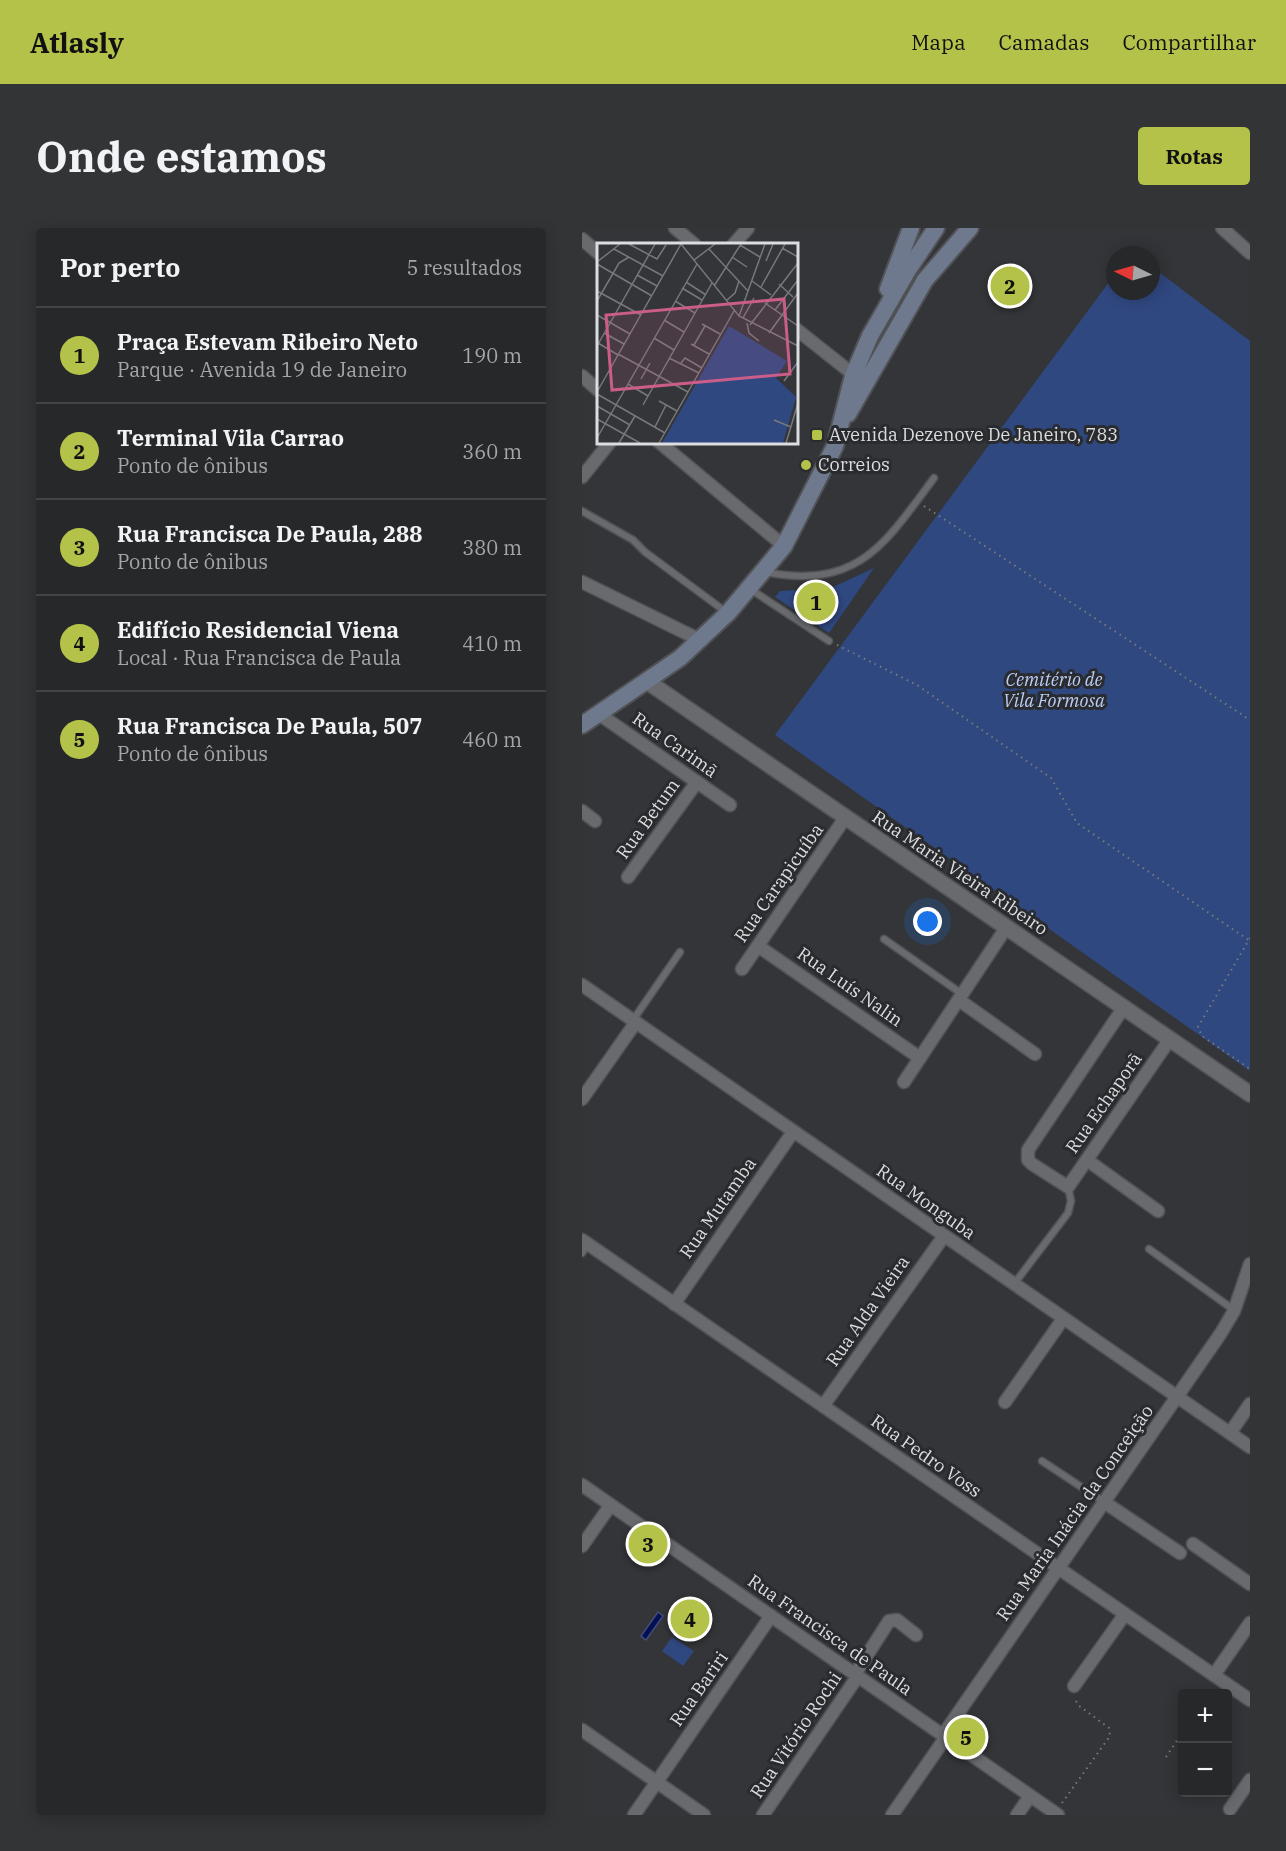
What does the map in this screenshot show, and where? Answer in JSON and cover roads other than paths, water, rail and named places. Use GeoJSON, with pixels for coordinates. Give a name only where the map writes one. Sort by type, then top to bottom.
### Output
{"type":"FeatureCollection","features":[{"type":"Feature","properties":{"kind":"main road"},"geometry":{"type":"LineString","coordinates":[[886,307],[888,290],[911,228]]}},
{"type":"Feature","properties":{"kind":"main road"},"geometry":{"type":"LineString","coordinates":[[582,725],[648,682],[700,640],[750,589],[784,546],[835,446],[886,307],[936,228]]}},
{"type":"Feature","properties":{"kind":"main road"},"geometry":{"type":"LineString","coordinates":[[860,380],[888,341],[925,280],[970,228]]}},
{"type":"Feature","properties":{"kind":"street"},"geometry":{"type":"LineString","coordinates":[[675,228],[693,243]]}},
{"type":"Feature","properties":{"kind":"street"},"geometry":{"type":"LineString","coordinates":[[735,243],[748,228]]}},
{"type":"Feature","properties":{"kind":"street"},"geometry":{"type":"LineString","coordinates":[[1222,228],[1250,253]]}},
{"type":"Feature","properties":{"kind":"street"},"geometry":{"type":"LineString","coordinates":[[582,239],[597,252]]}},
{"type":"Feature","properties":{"kind":"street"},"geometry":{"type":"LineString","coordinates":[[798,331],[860,380]]}},
{"type":"Feature","properties":{"kind":"street"},"geometry":{"type":"LineString","coordinates":[[582,376],[597,389]]}},
{"type":"Feature","properties":{"kind":"street"},"geometry":{"type":"LineString","coordinates":[[582,477],[608,444]]}},
{"type":"Feature","properties":{"kind":"street"},"geometry":{"type":"LineString","coordinates":[[662,444],[784,546]]}},
{"type":"Feature","properties":{"kind":"street"},"geometry":{"type":"LineString","coordinates":[[582,582],[700,640]]}},
{"type":"Feature","properties":{"kind":"street","name":"Rua Maria Vieira Ribeiro"},"geometry":{"type":"LineString","coordinates":[[648,682],[1250,1094]]}},
{"type":"Feature","properties":{"kind":"street","name":"Rua Carimã"},"geometry":{"type":"LineString","coordinates":[[599,714],[730,805]]}},
{"type":"Feature","properties":{"kind":"street","name":"Rua Betum"},"geometry":{"type":"LineString","coordinates":[[628,877],[697,782]]}},
{"type":"Feature","properties":{"kind":"street"},"geometry":{"type":"LineString","coordinates":[[582,811],[595,821]]}},
{"type":"Feature","properties":{"kind":"street","name":"Rua Carapicuíba"},"geometry":{"type":"LineString","coordinates":[[742,969],[845,818]]}},
{"type":"Feature","properties":{"kind":"street"},"geometry":{"type":"LineString","coordinates":[[904,1082],[1006,928]]}},
{"type":"Feature","properties":{"kind":"street","name":"Rua Luís Nalin"},"geometry":{"type":"LineString","coordinates":[[758,946],[920,1058]]}},
{"type":"Feature","properties":{"kind":"street","name":"Rua Monguba"},"geometry":{"type":"LineString","coordinates":[[582,985],[1250,1447]]}},
{"type":"Feature","properties":{"kind":"street"},"geometry":{"type":"LineString","coordinates":[[961,998],[1035,1054]]}},
{"type":"Feature","properties":{"kind":"street"},"geometry":{"type":"LineString","coordinates":[[1068,1187],[1032,1164],[1028,1160],[1028,1150],[1124,1007]]}},
{"type":"Feature","properties":{"kind":"street"},"geometry":{"type":"LineString","coordinates":[[582,1099],[634,1021]]}},
{"type":"Feature","properties":{"kind":"street","name":"Rua Echaporã"},"geometry":{"type":"LineString","coordinates":[[1068,1187],[1170,1039]]}},
{"type":"Feature","properties":{"kind":"street","name":"Rua Mutamba"},"geometry":{"type":"LineString","coordinates":[[674,1304],[793,1132]]}},
{"type":"Feature","properties":{"kind":"street"},"geometry":{"type":"LineString","coordinates":[[1087,1160],[1158,1211]]}},
{"type":"Feature","properties":{"kind":"street","name":"Rua Alda Vieira"},"geometry":{"type":"LineString","coordinates":[[823,1407],[944,1236]]}},
{"type":"Feature","properties":{"kind":"street","name":"Rua Pedro Voss"},"geometry":{"type":"LineString","coordinates":[[584,1246],[674,1304],[1250,1700]]}},
{"type":"Feature","properties":{"kind":"street","name":"Rua Maria Inácia da Conceição"},"geometry":{"type":"LineString","coordinates":[[892,1815],[1234,1311],[1250,1264]]}},
{"type":"Feature","properties":{"kind":"street"},"geometry":{"type":"LineString","coordinates":[[1005,1402],[1063,1319]]}},
{"type":"Feature","properties":{"kind":"street"},"geometry":{"type":"LineString","coordinates":[[1230,1433],[1250,1404]]}},
{"type":"Feature","properties":{"kind":"street","name":"Rua Francisca de Paula"},"geometry":{"type":"LineString","coordinates":[[582,1485],[609,1506],[1057,1814]]}},
{"type":"Feature","properties":{"kind":"street"},"geometry":{"type":"LineString","coordinates":[[1104,1502],[1180,1553]]}},
{"type":"Feature","properties":{"kind":"street"},"geometry":{"type":"LineString","coordinates":[[582,1546],[609,1506]]}},
{"type":"Feature","properties":{"kind":"street"},"geometry":{"type":"LineString","coordinates":[[1193,1544],[1250,1584]]}},
{"type":"Feature","properties":{"kind":"street"},"geometry":{"type":"LineString","coordinates":[[1074,1686],[1125,1614]]}},
{"type":"Feature","properties":{"kind":"street","name":"Rua Bariri"},"geometry":{"type":"LineString","coordinates":[[634,1815],[771,1616]]}},
{"type":"Feature","properties":{"kind":"street","name":"Rua Vitório Rochi"},"geometry":{"type":"LineString","coordinates":[[763,1815],[889,1621],[897,1620],[916,1635]]}},
{"type":"Feature","properties":{"kind":"street"},"geometry":{"type":"LineString","coordinates":[[1214,1675],[1250,1623]]}},
{"type":"Feature","properties":{"kind":"street"},"geometry":{"type":"LineString","coordinates":[[582,1730],[704,1815]]}},
{"type":"Feature","properties":{"kind":"street"},"geometry":{"type":"LineString","coordinates":[[1230,1809],[1250,1780]]}},
{"type":"Feature","properties":{"kind":"street"},"geometry":{"type":"LineString","coordinates":[[1017,1815],[1030,1796]]}},
{"type":"Feature","properties":{"kind":"lane"},"geometry":{"type":"LineString","coordinates":[[765,572],[812,577],[852,566],[882,545],[934,478]]}},
{"type":"Feature","properties":{"kind":"lane"},"geometry":{"type":"LineString","coordinates":[[582,511],[633,540],[645,552],[728,613]]}},
{"type":"Feature","properties":{"kind":"lane"},"geometry":{"type":"LineString","coordinates":[[750,589],[829,641]]}},
{"type":"Feature","properties":{"kind":"lane"},"geometry":{"type":"LineString","coordinates":[[884,939],[961,998]]}},
{"type":"Feature","properties":{"kind":"lane"},"geometry":{"type":"LineString","coordinates":[[634,1021],[680,952]]}},
{"type":"Feature","properties":{"kind":"lane"},"geometry":{"type":"LineString","coordinates":[[1014,1285],[1068,1213],[1071,1201],[1068,1187]]}},
{"type":"Feature","properties":{"kind":"lane"},"geometry":{"type":"LineString","coordinates":[[1149,1249],[1234,1311]]}},
{"type":"Feature","properties":{"kind":"lane"},"geometry":{"type":"LineString","coordinates":[[1042,1461],[1104,1502]]}},
{"type":"Feature","properties":{"kind":"place","name":"Terminal Vila Carrao"},"geometry":{"type":"Point","coordinates":[1010,286]}},
{"type":"Feature","properties":{"kind":"place","name":"Avenida Dezenove De Janeiro, 783"},"geometry":{"type":"Point","coordinates":[817,435]}},
{"type":"Feature","properties":{"kind":"place","name":"Correios"},"geometry":{"type":"Point","coordinates":[806,465]}},
{"type":"Feature","properties":{"kind":"place","name":"Praça Estevam Ribeiro Neto"},"geometry":{"type":"Point","coordinates":[816,602]}},
{"type":"Feature","properties":{"kind":"place","name":"Rua Francisca De Paula, 288"},"geometry":{"type":"Point","coordinates":[648,1544]}},
{"type":"Feature","properties":{"kind":"place","name":"Edifício Residencial Viena"},"geometry":{"type":"Point","coordinates":[690,1619]}},
{"type":"Feature","properties":{"kind":"place","name":"Rua Francisca De Paula, 507"},"geometry":{"type":"Point","coordinates":[966,1737]}},
{"type":"Feature","properties":{"kind":"park label","name":"Cemitério de Vila Formosa"},"geometry":{"type":"Point","coordinates":[1054,690]}}]}
